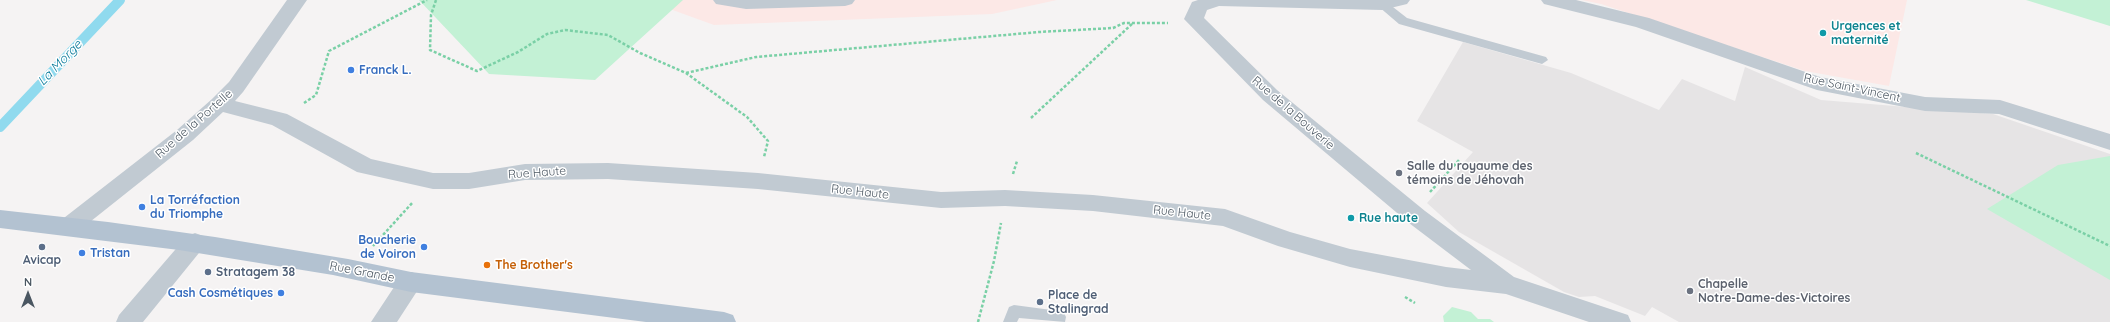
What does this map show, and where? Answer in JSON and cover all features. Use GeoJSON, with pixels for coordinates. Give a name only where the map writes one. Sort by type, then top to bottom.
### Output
{"type":"FeatureCollection","features":[{"type":"Feature","properties":{"kind":"main road","name":"Rue Grande"},"geometry":{"type":"LineString","coordinates":[[0,219],[89,227],[194,242],[351,269],[411,282],[724,322]]}},
{"type":"Feature","properties":{"kind":"street","name":"Rue de la Portelle"},"geometry":{"type":"LineString","coordinates":[[68,226],[185,135],[219,104],[236,87],[297,0]]}},
{"type":"Feature","properties":{"kind":"street"},"geometry":{"type":"LineString","coordinates":[[723,0],[746,3],[845,0]]}},
{"type":"Feature","properties":{"kind":"street"},"geometry":{"type":"LineString","coordinates":[[1194,19],[1199,6],[1218,0],[1322,2],[1386,1]]}},
{"type":"Feature","properties":{"kind":"street","name":"Rue Saint-Vincent"},"geometry":{"type":"LineString","coordinates":[[1551,0],[1642,22],[1817,83],[1925,104],[2000,107],[2110,142]]}},
{"type":"Feature","properties":{"kind":"street","name":"Rue de la Bouverie"},"geometry":{"type":"LineString","coordinates":[[1194,19],[1270,95],[1407,208],[1507,284]]}},
{"type":"Feature","properties":{"kind":"street","name":"Rue Haute"},"geometry":{"type":"LineString","coordinates":[[219,104],[279,119],[365,166],[433,181],[469,181],[525,172],[608,171],[758,181],[941,200],[1005,198],[1093,203],[1225,218],[1286,240],[1350,258],[1446,277],[1507,284]]}},
{"type":"Feature","properties":{"kind":"street"},"geometry":{"type":"LineString","coordinates":[[128,322],[194,242]]}},
{"type":"Feature","properties":{"kind":"street"},"geometry":{"type":"LineString","coordinates":[[383,322],[411,282]]}},
{"type":"Feature","properties":{"kind":"street"},"geometry":{"type":"LineString","coordinates":[[1507,284],[1619,322]]}},
{"type":"Feature","properties":{"kind":"lane"},"geometry":{"type":"LineString","coordinates":[[1386,1],[1402,21],[1542,60]]}},
{"type":"Feature","properties":{"kind":"lane"},"geometry":{"type":"LineString","coordinates":[[1010,322],[1014,311],[1059,317],[1058,322]]}},
{"type":"Feature","properties":{"kind":"path"},"geometry":{"type":"LineString","coordinates":[[279,119],[316,95],[329,50],[427,0]]}},
{"type":"Feature","properties":{"kind":"path"},"geometry":{"type":"LineString","coordinates":[[436,0],[431,14],[430,50],[477,71],[518,52],[547,34],[565,30],[608,35],[640,54],[686,73],[747,117],[768,141],[758,181]]}},
{"type":"Feature","properties":{"kind":"path"},"geometry":{"type":"LineString","coordinates":[[686,73],[756,57],[1039,32],[1113,28],[1124,23],[1183,23],[1194,19]]}},
{"type":"Feature","properties":{"kind":"path"},"geometry":{"type":"LineString","coordinates":[[1031,118],[1133,23]]}},
{"type":"Feature","properties":{"kind":"path"},"geometry":{"type":"LineString","coordinates":[[1916,153],[2110,246]]}},
{"type":"Feature","properties":{"kind":"path"},"geometry":{"type":"LineString","coordinates":[[1407,208],[1422,201],[1460,159]]}},
{"type":"Feature","properties":{"kind":"path"},"geometry":{"type":"LineString","coordinates":[[351,269],[433,181]]}},
{"type":"Feature","properties":{"kind":"path"},"geometry":{"type":"LineString","coordinates":[[978,322],[994,262],[1005,198]]}},
{"type":"Feature","properties":{"kind":"shaded area"},"geometry":{"type":"Polygon","coordinates":[[[645,0],[1057,0],[992,14],[714,25],[645,0]]]}},
{"type":"Feature","properties":{"kind":"shaded area"},"geometry":{"type":"Polygon","coordinates":[[[1582,0],[1907,0],[1889,86],[1805,71],[1601,4],[1582,0]]]}},
{"type":"Feature","properties":{"kind":"shaded area"},"geometry":{"type":"Polygon","coordinates":[[[1463,42],[1571,73],[1659,110],[1682,79],[1735,101],[1745,67],[1821,100],[1993,114],[2110,154],[2110,322],[1679,322],[1652,307],[1645,316],[1595,296],[1579,297],[1564,292],[1459,232],[1427,203],[1473,152],[1417,121],[1463,42]]]}},
{"type":"Feature","properties":{"kind":"green space"},"geometry":{"type":"Polygon","coordinates":[[[419,0],[683,0],[595,80],[489,74],[419,0]]]}},
{"type":"Feature","properties":{"kind":"green space"},"geometry":{"type":"Polygon","coordinates":[[[2026,0],[2110,0],[2110,26],[2026,0]]]}},
{"type":"Feature","properties":{"kind":"green space"},"geometry":{"type":"Polygon","coordinates":[[[2110,156],[2110,280],[1987,209],[2058,165],[2110,156]]]}},
{"type":"Feature","properties":{"kind":"green space"},"geometry":{"type":"Polygon","coordinates":[[[1452,307],[1471,312],[1478,319],[1490,319],[1494,322],[1444,322],[1443,316],[1452,307]]]}},
{"type":"Feature","properties":{"kind":"waterway","name":"La Morge"},"geometry":{"type":"LineString","coordinates":[[0,127],[120,0]]}},
{"type":"Feature","properties":{"kind":"place","name":"Urgences et maternité"},"geometry":{"type":"Point","coordinates":[1823,33]}},
{"type":"Feature","properties":{"kind":"place","name":"Franck L."},"geometry":{"type":"Point","coordinates":[351,70]}},
{"type":"Feature","properties":{"kind":"place","name":"Salle du royaume des témoins de Jéhovah"},"geometry":{"type":"Point","coordinates":[1399,173]}},
{"type":"Feature","properties":{"kind":"place","name":"La Torréfaction du Triomphe"},"geometry":{"type":"Point","coordinates":[142,207]}},
{"type":"Feature","properties":{"kind":"place","name":"Rue haute"},"geometry":{"type":"Point","coordinates":[1351,218]}},
{"type":"Feature","properties":{"kind":"place","name":"Avicap"},"geometry":{"type":"Point","coordinates":[42,247]}},
{"type":"Feature","properties":{"kind":"place","name":"Boucherie de Voiron"},"geometry":{"type":"Point","coordinates":[424,247]}},
{"type":"Feature","properties":{"kind":"place","name":"Tristan"},"geometry":{"type":"Point","coordinates":[82,253]}},
{"type":"Feature","properties":{"kind":"place","name":"The Brother's"},"geometry":{"type":"Point","coordinates":[487,265]}},
{"type":"Feature","properties":{"kind":"place","name":"Stratagem 38"},"geometry":{"type":"Point","coordinates":[208,272]}},
{"type":"Feature","properties":{"kind":"place","name":"Chapelle Notre-Dame-des-Victoires"},"geometry":{"type":"Point","coordinates":[1690,291]}},
{"type":"Feature","properties":{"kind":"place","name":"Cash Cosmétiques"},"geometry":{"type":"Point","coordinates":[281,293]}},
{"type":"Feature","properties":{"kind":"place","name":"Place de Stalingrad"},"geometry":{"type":"Point","coordinates":[1040,302]}}]}
